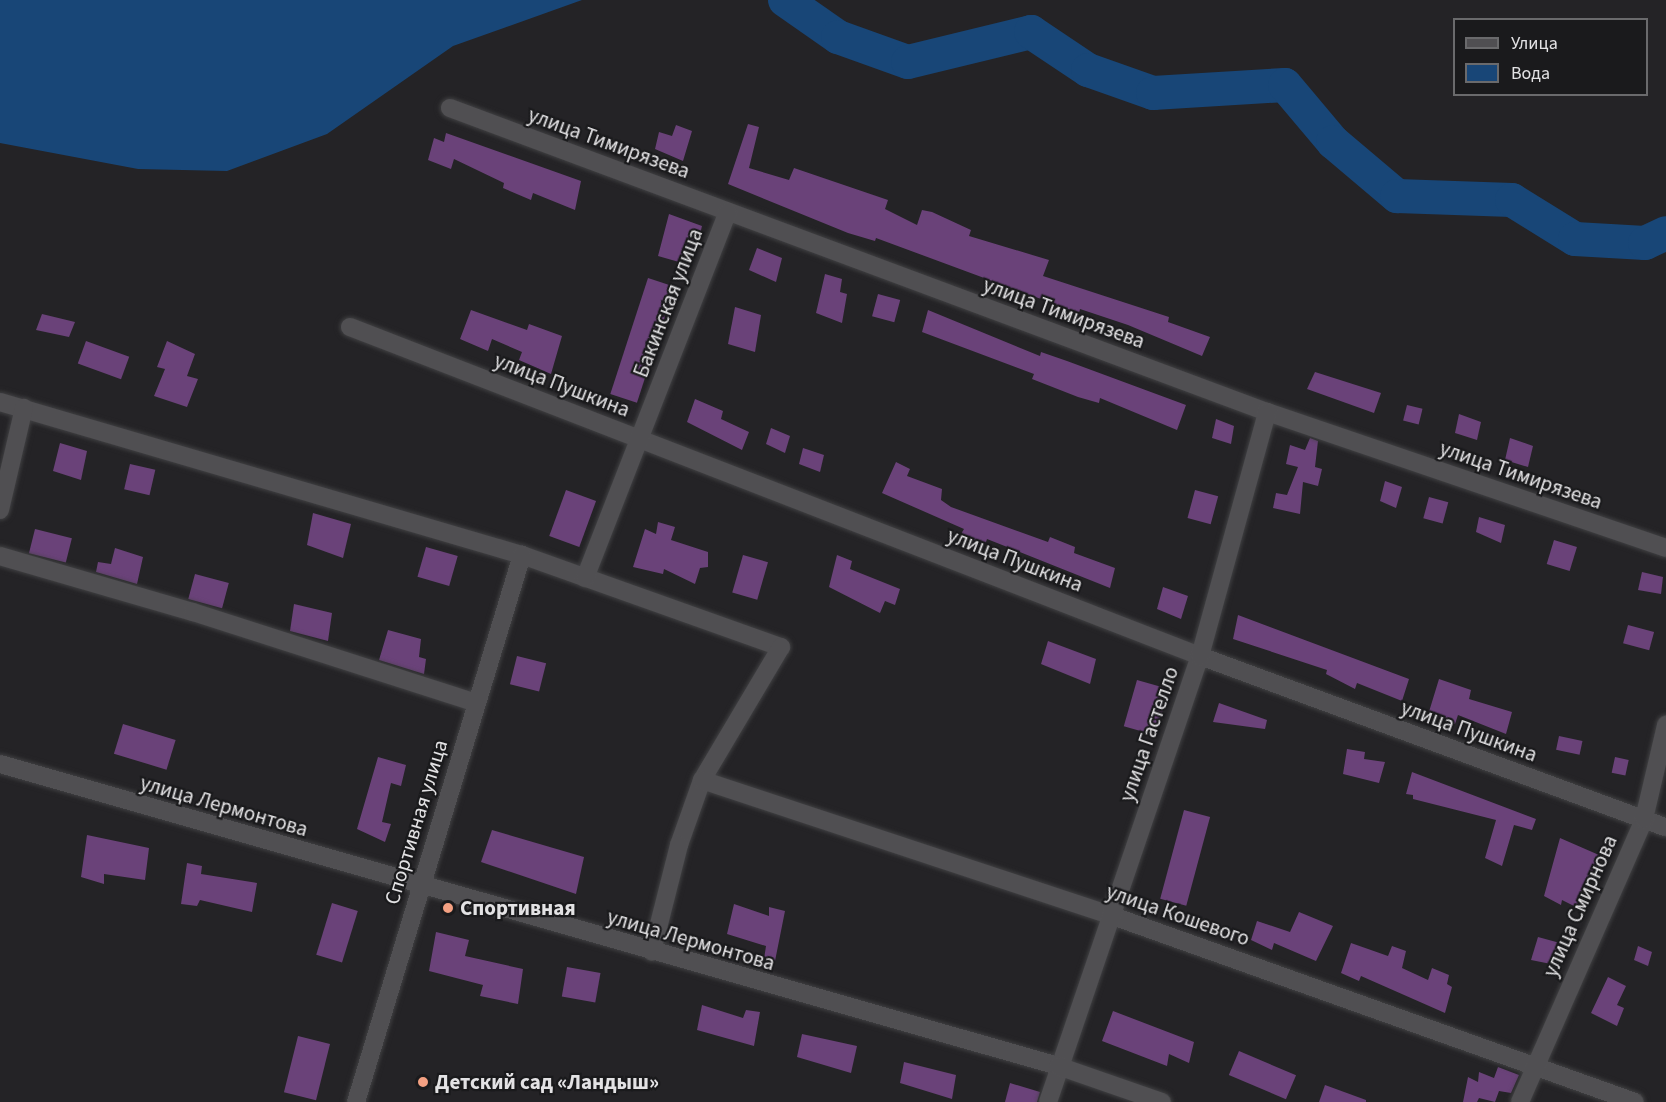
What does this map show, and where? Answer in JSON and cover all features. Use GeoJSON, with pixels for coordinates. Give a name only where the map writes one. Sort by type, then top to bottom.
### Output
{"type":"FeatureCollection","features":[{"type":"Feature","properties":{"kind":"street","name":"улица Тимирязева"},"geometry":{"type":"LineString","coordinates":[[450,108],[1268,412],[1666,548]]}},
{"type":"Feature","properties":{"kind":"street","name":"Бакинская улица"},"geometry":{"type":"LineString","coordinates":[[585,578],[728,212]]}},
{"type":"Feature","properties":{"kind":"street","name":"улица Пушкина"},"geometry":{"type":"LineString","coordinates":[[350,327],[1200,656],[1666,827]]}},
{"type":"Feature","properties":{"kind":"street"},"geometry":{"type":"LineString","coordinates":[[0,402],[522,555],[781,647],[702,780],[679,845],[652,952]]}},
{"type":"Feature","properties":{"kind":"street"},"geometry":{"type":"LineString","coordinates":[[0,510],[24,408]]}},
{"type":"Feature","properties":{"kind":"street","name":"улица Гастелло"},"geometry":{"type":"LineString","coordinates":[[1048,1102],[1058,1066],[1200,656],[1268,412]]}},
{"type":"Feature","properties":{"kind":"street","name":"Спортивная улица"},"geometry":{"type":"LineString","coordinates":[[356,1102],[522,555]]}},
{"type":"Feature","properties":{"kind":"street"},"geometry":{"type":"LineString","coordinates":[[0,556],[193,612],[476,703]]}},
{"type":"Feature","properties":{"kind":"street","name":"улица Смирнова"},"geometry":{"type":"LineString","coordinates":[[1520,1102],[1534,1064],[1644,819],[1666,725]]}},
{"type":"Feature","properties":{"kind":"street","name":"улица Лермонтова"},"geometry":{"type":"LineString","coordinates":[[0,764],[420,886],[1058,1066],[1162,1102]]}},
{"type":"Feature","properties":{"kind":"street","name":"улица Кошевого"},"geometry":{"type":"LineString","coordinates":[[702,780],[1110,915],[1534,1064],[1635,1102]]}},
{"type":"Feature","properties":{"kind":"water"},"geometry":{"type":"Polygon","coordinates":[[[0,0],[582,0],[453,46],[327,134],[227,171],[138,169],[0,143],[0,0]]]}},
{"type":"Feature","properties":{"kind":"building"},"geometry":{"type":"Polygon","coordinates":[[[748,124],[759,127],[749,168],[789,180],[794,168],[888,200],[885,209],[917,225],[922,210],[932,212],[971,230],[969,236],[1049,260],[1043,276],[1169,317],[1168,322],[1210,337],[1202,356],[1128,325],[1080,309],[1079,313],[876,238],[875,241],[848,233],[728,184],[748,124]]]}},
{"type":"Feature","properties":{"kind":"building"},"geometry":{"type":"Polygon","coordinates":[[[676,125],[692,131],[683,161],[655,149],[659,132],[672,136],[676,125]]]}},
{"type":"Feature","properties":{"kind":"building"},"geometry":{"type":"Polygon","coordinates":[[[446,133],[581,181],[575,210],[533,193],[531,200],[503,188],[504,183],[454,159],[451,169],[428,160],[434,138],[444,142],[446,133]]]}},
{"type":"Feature","properties":{"kind":"building"},"geometry":{"type":"Polygon","coordinates":[[[669,214],[702,226],[696,251],[691,249],[686,264],[658,256],[669,214]]]}},
{"type":"Feature","properties":{"kind":"building"},"geometry":{"type":"Polygon","coordinates":[[[757,248],[782,258],[776,282],[749,270],[757,248]]]}},
{"type":"Feature","properties":{"kind":"building"},"geometry":{"type":"Polygon","coordinates":[[[825,274],[842,279],[840,292],[847,294],[842,323],[816,313],[825,274]]]}},
{"type":"Feature","properties":{"kind":"building"},"geometry":{"type":"Polygon","coordinates":[[[648,278],[675,287],[637,403],[610,394],[648,278]]]}},
{"type":"Feature","properties":{"kind":"building"},"geometry":{"type":"Polygon","coordinates":[[[878,294],[900,300],[894,322],[872,316],[878,294]]]}},
{"type":"Feature","properties":{"kind":"building"},"geometry":{"type":"Polygon","coordinates":[[[735,307],[761,315],[755,352],[728,344],[735,307]]]}},
{"type":"Feature","properties":{"kind":"building"},"geometry":{"type":"Polygon","coordinates":[[[471,310],[527,330],[529,324],[562,336],[551,374],[519,360],[522,352],[492,339],[488,351],[460,339],[471,310]]]}},
{"type":"Feature","properties":{"kind":"building"},"geometry":{"type":"Polygon","coordinates":[[[928,310],[1040,356],[1041,352],[1186,405],[1177,430],[1100,398],[1099,403],[1078,397],[1032,379],[1034,374],[922,332],[928,310]]]}},
{"type":"Feature","properties":{"kind":"building"},"geometry":{"type":"Polygon","coordinates":[[[42,314],[75,322],[69,337],[36,330],[42,314]]]}},
{"type":"Feature","properties":{"kind":"building"},"geometry":{"type":"Polygon","coordinates":[[[86,341],[129,357],[121,379],[78,364],[86,341]]]}},
{"type":"Feature","properties":{"kind":"building"},"geometry":{"type":"Polygon","coordinates":[[[167,341],[195,354],[187,376],[198,379],[187,407],[154,396],[165,369],[157,367],[167,341]]]}},
{"type":"Feature","properties":{"kind":"building"},"geometry":{"type":"Polygon","coordinates":[[[1315,372],[1381,393],[1374,413],[1307,389],[1315,372]]]}},
{"type":"Feature","properties":{"kind":"building"},"geometry":{"type":"Polygon","coordinates":[[[695,399],[723,411],[721,419],[749,432],[742,450],[687,422],[695,399]]]}},
{"type":"Feature","properties":{"kind":"building"},"geometry":{"type":"Polygon","coordinates":[[[1407,405],[1423,409],[1419,424],[1403,421],[1407,405]]]}},
{"type":"Feature","properties":{"kind":"building"},"geometry":{"type":"Polygon","coordinates":[[[1459,414],[1481,422],[1477,440],[1455,433],[1459,414]]]}},
{"type":"Feature","properties":{"kind":"building"},"geometry":{"type":"Polygon","coordinates":[[[1216,419],[1234,426],[1231,444],[1212,438],[1216,419]]]}},
{"type":"Feature","properties":{"kind":"building"},"geometry":{"type":"Polygon","coordinates":[[[771,428],[790,436],[785,453],[766,444],[771,428]]]}},
{"type":"Feature","properties":{"kind":"building"},"geometry":{"type":"Polygon","coordinates":[[[1310,438],[1318,441],[1315,467],[1322,469],[1318,486],[1303,482],[1300,514],[1273,508],[1276,493],[1287,495],[1298,467],[1286,464],[1290,445],[1305,450],[1310,438]]]}},
{"type":"Feature","properties":{"kind":"building"},"geometry":{"type":"Polygon","coordinates":[[[1510,438],[1533,446],[1528,467],[1505,460],[1510,438]]]}},
{"type":"Feature","properties":{"kind":"building"},"geometry":{"type":"Polygon","coordinates":[[[60,443],[87,451],[81,480],[53,471],[60,443]]]}},
{"type":"Feature","properties":{"kind":"building"},"geometry":{"type":"Polygon","coordinates":[[[803,448],[824,455],[820,472],[799,464],[803,448]]]}},
{"type":"Feature","properties":{"kind":"building"},"geometry":{"type":"Polygon","coordinates":[[[896,462],[910,469],[907,476],[942,489],[941,500],[951,507],[1048,542],[1050,537],[1075,547],[1074,553],[1115,568],[1110,588],[987,539],[985,545],[961,534],[964,529],[882,493],[896,462]]]}},
{"type":"Feature","properties":{"kind":"building"},"geometry":{"type":"Polygon","coordinates":[[[130,464],[155,470],[149,495],[124,489],[130,464]]]}},
{"type":"Feature","properties":{"kind":"building"},"geometry":{"type":"Polygon","coordinates":[[[1385,481],[1402,487],[1396,508],[1380,501],[1385,481]]]}},
{"type":"Feature","properties":{"kind":"building"},"geometry":{"type":"Polygon","coordinates":[[[566,490],[596,501],[579,547],[549,536],[566,490]]]}},
{"type":"Feature","properties":{"kind":"building"},"geometry":{"type":"Polygon","coordinates":[[[1195,490],[1218,496],[1211,524],[1187,518],[1195,490]]]}},
{"type":"Feature","properties":{"kind":"building"},"geometry":{"type":"Polygon","coordinates":[[[1429,497],[1448,502],[1443,523],[1423,518],[1429,497]]]}},
{"type":"Feature","properties":{"kind":"building"},"geometry":{"type":"Polygon","coordinates":[[[313,513],[351,524],[343,558],[307,545],[313,513]]]}},
{"type":"Feature","properties":{"kind":"building"},"geometry":{"type":"Polygon","coordinates":[[[1479,517],[1505,525],[1501,543],[1476,532],[1479,517]]]}},
{"type":"Feature","properties":{"kind":"building"},"geometry":{"type":"Polygon","coordinates":[[[658,522],[675,527],[671,540],[708,552],[708,567],[700,568],[695,584],[664,569],[663,574],[633,567],[645,529],[656,534],[658,522]]]}},
{"type":"Feature","properties":{"kind":"building"},"geometry":{"type":"Polygon","coordinates":[[[35,529],[72,538],[66,562],[29,553],[35,529]]]}},
{"type":"Feature","properties":{"kind":"building"},"geometry":{"type":"Polygon","coordinates":[[[1554,540],[1577,547],[1570,571],[1547,564],[1554,540]]]}},
{"type":"Feature","properties":{"kind":"building"},"geometry":{"type":"Polygon","coordinates":[[[426,547],[458,556],[449,586],[417,577],[426,547]]]}},
{"type":"Feature","properties":{"kind":"building"},"geometry":{"type":"Polygon","coordinates":[[[115,548],[143,557],[137,584],[96,572],[98,562],[111,564],[115,548]]]}},
{"type":"Feature","properties":{"kind":"building"},"geometry":{"type":"Polygon","coordinates":[[[743,555],[768,562],[757,600],[732,592],[743,555]]]}},
{"type":"Feature","properties":{"kind":"building"},"geometry":{"type":"Polygon","coordinates":[[[837,555],[852,561],[850,569],[900,589],[895,605],[885,601],[880,613],[829,587],[837,555]]]}},
{"type":"Feature","properties":{"kind":"building"},"geometry":{"type":"Polygon","coordinates":[[[1642,572],[1663,577],[1661,594],[1638,590],[1642,572]]]}},
{"type":"Feature","properties":{"kind":"building"},"geometry":{"type":"Polygon","coordinates":[[[195,574],[229,583],[222,608],[188,599],[195,574]]]}},
{"type":"Feature","properties":{"kind":"building"},"geometry":{"type":"Polygon","coordinates":[[[1163,587],[1188,596],[1181,619],[1157,609],[1163,587]]]}},
{"type":"Feature","properties":{"kind":"building"},"geometry":{"type":"Polygon","coordinates":[[[294,604],[332,613],[328,641],[290,631],[294,604]]]}},
{"type":"Feature","properties":{"kind":"building"},"geometry":{"type":"Polygon","coordinates":[[[1238,615],[1409,679],[1402,701],[1357,683],[1355,689],[1326,674],[1327,670],[1233,639],[1238,615]]]}},
{"type":"Feature","properties":{"kind":"building"},"geometry":{"type":"Polygon","coordinates":[[[1628,625],[1654,632],[1649,650],[1623,643],[1628,625]]]}},
{"type":"Feature","properties":{"kind":"building"},"geometry":{"type":"Polygon","coordinates":[[[388,630],[421,639],[419,657],[426,659],[424,674],[379,660],[388,630]]]}},
{"type":"Feature","properties":{"kind":"building"},"geometry":{"type":"Polygon","coordinates":[[[1048,641],[1096,659],[1090,684],[1041,664],[1048,641]]]}},
{"type":"Feature","properties":{"kind":"building"},"geometry":{"type":"Polygon","coordinates":[[[517,656],[546,663],[539,691],[510,684],[517,656]]]}},
{"type":"Feature","properties":{"kind":"building"},"geometry":{"type":"Polygon","coordinates":[[[1439,679],[1471,690],[1469,699],[1512,712],[1506,734],[1458,715],[1455,724],[1428,715],[1439,679]]]}},
{"type":"Feature","properties":{"kind":"building"},"geometry":{"type":"Polygon","coordinates":[[[1137,680],[1169,689],[1155,735],[1124,726],[1137,680]]]}},
{"type":"Feature","properties":{"kind":"building"},"geometry":{"type":"Polygon","coordinates":[[[1219,703],[1267,720],[1265,729],[1213,722],[1219,703]]]}},
{"type":"Feature","properties":{"kind":"building"},"geometry":{"type":"Polygon","coordinates":[[[123,724],[176,740],[167,770],[114,754],[123,724]]]}},
{"type":"Feature","properties":{"kind":"building"},"geometry":{"type":"Polygon","coordinates":[[[1559,736],[1582,741],[1580,755],[1556,750],[1559,736]]]}},
{"type":"Feature","properties":{"kind":"building"},"geometry":{"type":"Polygon","coordinates":[[[1347,749],[1365,752],[1364,759],[1385,762],[1379,783],[1343,774],[1347,749]]]}},
{"type":"Feature","properties":{"kind":"building"},"geometry":{"type":"Polygon","coordinates":[[[378,757],[406,765],[401,786],[391,783],[382,822],[391,824],[385,842],[357,829],[378,757]]]}},
{"type":"Feature","properties":{"kind":"building"},"geometry":{"type":"Polygon","coordinates":[[[1615,757],[1629,760],[1625,776],[1612,773],[1615,757]]]}},
{"type":"Feature","properties":{"kind":"building"},"geometry":{"type":"Polygon","coordinates":[[[1412,772],[1536,819],[1532,830],[1514,825],[1502,866],[1485,858],[1496,820],[1413,799],[1413,795],[1406,794],[1412,772]]]}},
{"type":"Feature","properties":{"kind":"building"},"geometry":{"type":"Polygon","coordinates":[[[1184,810],[1210,817],[1186,906],[1160,899],[1184,810]]]}},
{"type":"Feature","properties":{"kind":"building"},"geometry":{"type":"Polygon","coordinates":[[[492,830],[584,857],[576,894],[481,862],[492,830]]]}},
{"type":"Feature","properties":{"kind":"building"},"geometry":{"type":"Polygon","coordinates":[[[87,835],[149,848],[145,880],[104,874],[104,884],[81,877],[87,835]]]}},
{"type":"Feature","properties":{"kind":"building"},"geometry":{"type":"Polygon","coordinates":[[[1560,838],[1599,855],[1578,908],[1562,900],[1561,905],[1544,896],[1560,838]]]}},
{"type":"Feature","properties":{"kind":"building"},"geometry":{"type":"Polygon","coordinates":[[[187,863],[202,866],[201,874],[257,883],[252,912],[200,900],[197,906],[181,904],[187,863]]]}},
{"type":"Feature","properties":{"kind":"building"},"geometry":{"type":"Polygon","coordinates":[[[332,903],[358,911],[342,963],[316,955],[332,903]]]}},
{"type":"Feature","properties":{"kind":"building"},"geometry":{"type":"Polygon","coordinates":[[[734,904],[769,916],[769,907],[785,911],[775,961],[764,959],[766,946],[727,934],[734,904]]]}},
{"type":"Feature","properties":{"kind":"building"},"geometry":{"type":"Polygon","coordinates":[[[1299,912],[1333,926],[1316,961],[1274,943],[1272,950],[1251,940],[1257,921],[1290,932],[1299,912]]]}},
{"type":"Feature","properties":{"kind":"building"},"geometry":{"type":"Polygon","coordinates":[[[436,932],[469,940],[465,956],[523,969],[518,1004],[480,996],[483,985],[429,971],[436,932]]]}},
{"type":"Feature","properties":{"kind":"building"},"geometry":{"type":"Polygon","coordinates":[[[1538,937],[1560,943],[1556,965],[1531,960],[1538,937]]]}},
{"type":"Feature","properties":{"kind":"building"},"geometry":{"type":"Polygon","coordinates":[[[1351,943],[1388,956],[1392,946],[1406,951],[1402,968],[1428,980],[1432,968],[1449,975],[1447,984],[1452,987],[1445,1013],[1361,976],[1359,981],[1341,973],[1351,943]]]}},
{"type":"Feature","properties":{"kind":"building"},"geometry":{"type":"Polygon","coordinates":[[[1638,946],[1652,952],[1648,966],[1634,960],[1638,946]]]}},
{"type":"Feature","properties":{"kind":"building"},"geometry":{"type":"Polygon","coordinates":[[[567,967],[600,973],[595,1002],[562,997],[567,967]]]}},
{"type":"Feature","properties":{"kind":"building"},"geometry":{"type":"Polygon","coordinates":[[[1608,977],[1626,986],[1617,1005],[1624,1008],[1617,1026],[1591,1013],[1608,977]]]}},
{"type":"Feature","properties":{"kind":"building"},"geometry":{"type":"Polygon","coordinates":[[[702,1005],[743,1018],[746,1010],[760,1012],[754,1046],[697,1030],[702,1005]]]}},
{"type":"Feature","properties":{"kind":"building"},"geometry":{"type":"Polygon","coordinates":[[[1113,1011],[1194,1042],[1189,1063],[1169,1054],[1167,1066],[1102,1041],[1113,1011]]]}},
{"type":"Feature","properties":{"kind":"building"},"geometry":{"type":"Polygon","coordinates":[[[802,1034],[857,1046],[851,1073],[797,1057],[802,1034]]]}},
{"type":"Feature","properties":{"kind":"building"},"geometry":{"type":"Polygon","coordinates":[[[298,1036],[330,1044],[316,1100],[284,1092],[298,1036]]]}},
{"type":"Feature","properties":{"kind":"building"},"geometry":{"type":"Polygon","coordinates":[[[1239,1051],[1296,1075],[1286,1099],[1229,1075],[1239,1051]]]}},
{"type":"Feature","properties":{"kind":"building"},"geometry":{"type":"Polygon","coordinates":[[[904,1062],[956,1075],[952,1099],[900,1083],[904,1062]]]}},
{"type":"Feature","properties":{"kind":"building"},"geometry":{"type":"Polygon","coordinates":[[[1498,1067],[1519,1075],[1511,1093],[1499,1091],[1495,1102],[1479,1098],[1477,1102],[1463,1102],[1468,1077],[1478,1082],[1479,1072],[1494,1078],[1498,1067]]]}},
{"type":"Feature","properties":{"kind":"building"},"geometry":{"type":"Polygon","coordinates":[[[1010,1083],[1040,1092],[1037,1102],[1005,1102],[1010,1083]]]}},
{"type":"Feature","properties":{"kind":"building"},"geometry":{"type":"Polygon","coordinates":[[[1325,1085],[1366,1100],[1366,1102],[1319,1102],[1325,1085]]]}},
{"type":"Feature","properties":{"kind":"waterway"},"geometry":{"type":"LineString","coordinates":[[785,0],[838,37],[908,62],[1031,32],[1088,70],[1153,93],[1285,85],[1333,142],[1397,196],[1512,200],[1575,239],[1645,243],[1666,233]]}},
{"type":"Feature","properties":{"kind":"place","name":"Спортивная"},"geometry":{"type":"Point","coordinates":[448,908]}},
{"type":"Feature","properties":{"kind":"place","name":"Детский сад «Ландыш»"},"geometry":{"type":"Point","coordinates":[423,1082]}}]}
